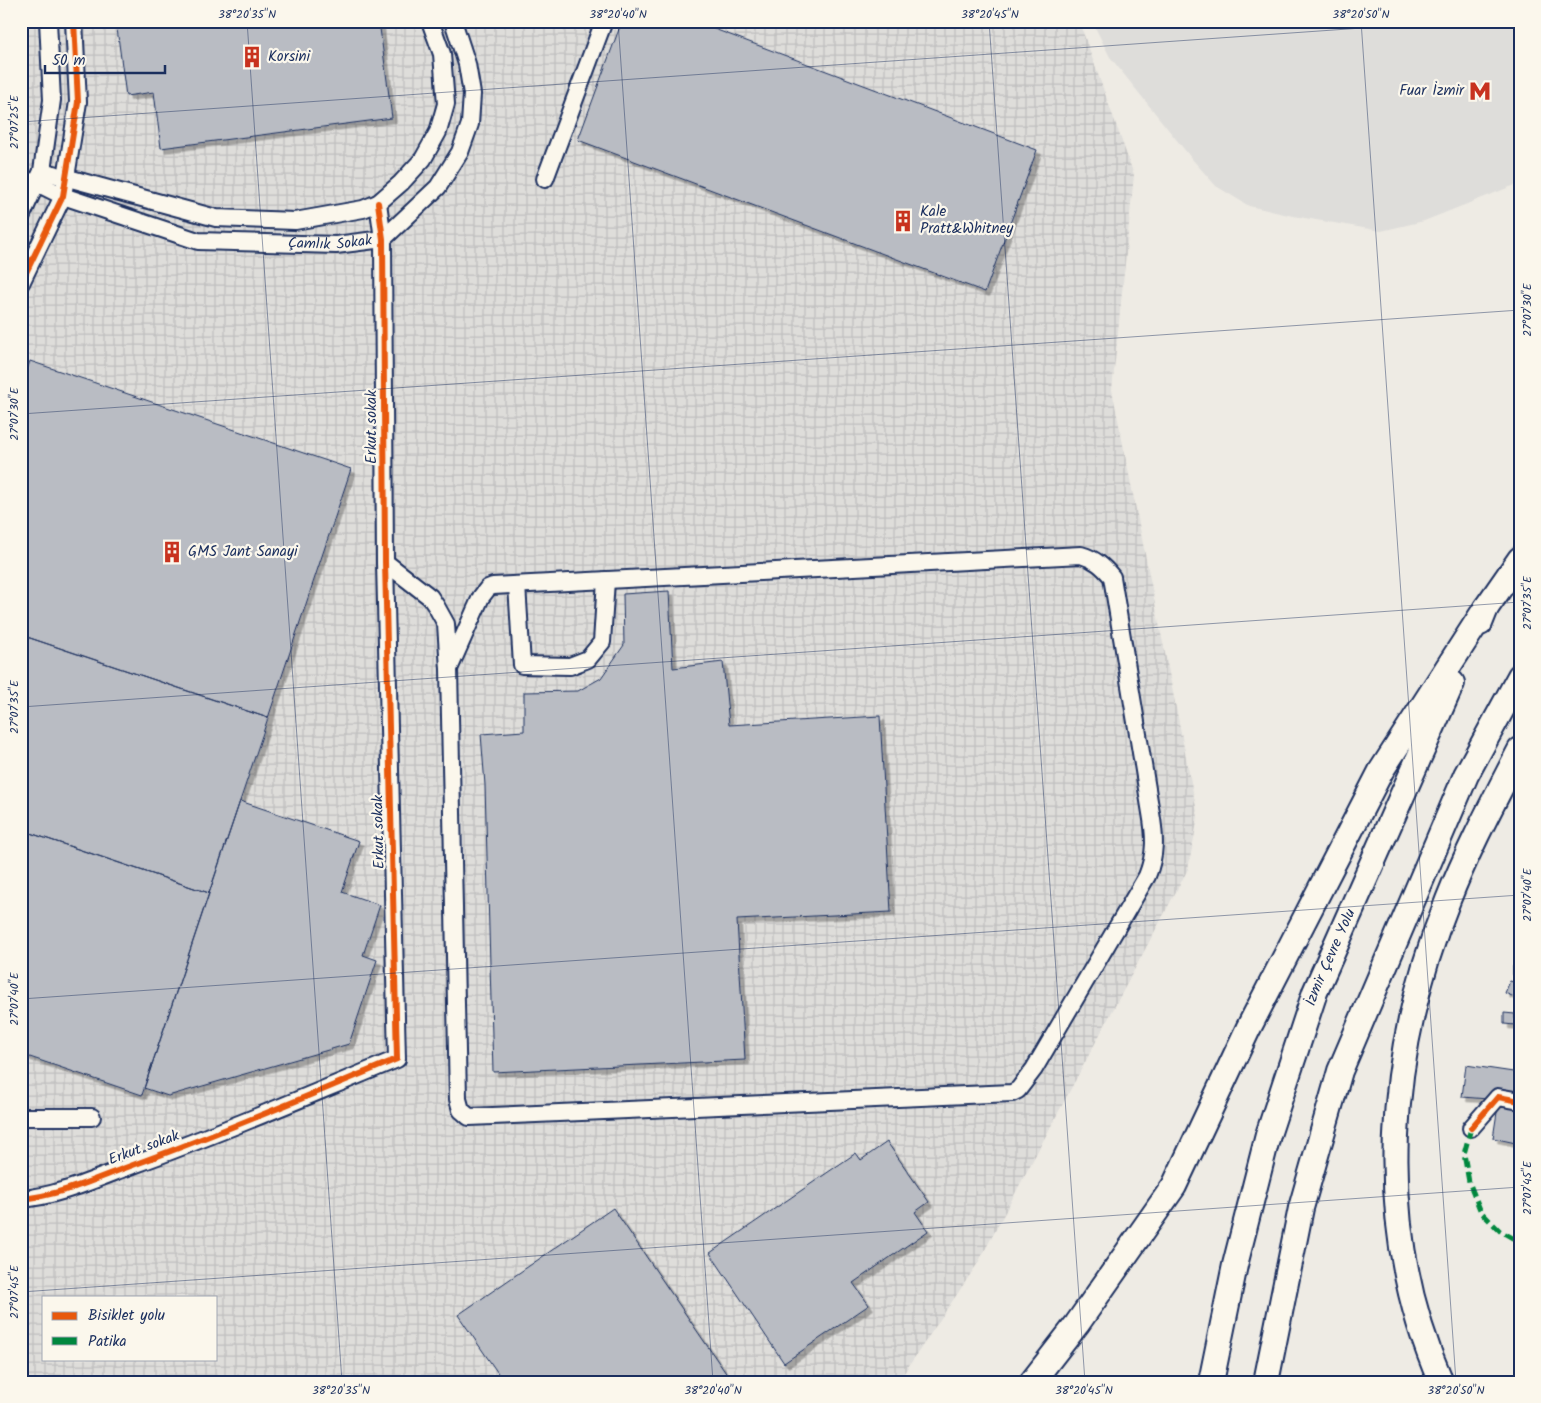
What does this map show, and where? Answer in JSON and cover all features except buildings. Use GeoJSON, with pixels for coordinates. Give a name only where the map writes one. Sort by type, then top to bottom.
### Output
{"type":"FeatureCollection","features":[{"type":"Feature","properties":{"kind":"highway","name":"İzmir Çevre Yolu"},"geometry":{"type":"LineString","coordinates":[[1211,1382],[1235,1265],[1268,1135],[1315,992],[1486,608],[1520,559]]}},
{"type":"Feature","properties":{"kind":"highway"},"geometry":{"type":"LineString","coordinates":[[1032,1382],[1077,1324],[1174,1186],[1248,1029],[1381,771],[1486,608]]}},
{"type":"Feature","properties":{"kind":"highway"},"geometry":{"type":"LineString","coordinates":[[1266,1382],[1301,1208],[1340,1071],[1466,775],[1520,676]]}},
{"type":"Feature","properties":{"kind":"highway"},"geometry":{"type":"LineString","coordinates":[[1441,1382],[1432,1362],[1409,1288],[1395,1198],[1396,1104],[1413,1005],[1448,900],[1520,750]]}},
{"type":"Feature","properties":{"kind":"street"},"geometry":{"type":"LineString","coordinates":[[21,217],[33,178],[52,100],[48,21]]}},
{"type":"Feature","properties":{"kind":"street"},"geometry":{"type":"LineString","coordinates":[[21,283],[63,196],[78,102],[74,21]]}},
{"type":"Feature","properties":{"kind":"street","name":"Çamlık Sokak"},"geometry":{"type":"LineString","coordinates":[[33,178],[66,178],[216,218],[295,221],[363,209],[378,203],[401,183],[423,159],[438,132],[446,104],[442,54],[430,21]]}},
{"type":"Feature","properties":{"kind":"street","name":"Çamlık Sokak"},"geometry":{"type":"LineString","coordinates":[[33,178],[63,196],[198,241],[336,245],[383,239],[438,187],[460,152],[470,124],[472,94],[467,64],[453,21]]}},
{"type":"Feature","properties":{"kind":"street"},"geometry":{"type":"LineString","coordinates":[[545,179],[604,21]]}},
{"type":"Feature","properties":{"kind":"street","name":"Erkut sokak"},"geometry":{"type":"LineString","coordinates":[[21,1199],[33,1198],[74,1187],[171,1151],[396,1059],[385,562],[383,239],[378,203]]}},
{"type":"Feature","properties":{"kind":"street"},"geometry":{"type":"LineString","coordinates":[[385,562],[430,596],[446,624],[449,669],[458,1098],[464,1114],[469,1117],[1012,1093],[1018,1090],[1034,1069],[1147,876],[1153,860],[1154,833],[1112,577],[1097,561],[1082,555],[493,586],[485,591],[466,627],[449,669]]}},
{"type":"Feature","properties":{"kind":"street"},"geometry":{"type":"LineString","coordinates":[[517,585],[522,665],[570,666],[588,659],[602,642],[606,580]]}},
{"type":"Feature","properties":{"kind":"street"},"geometry":{"type":"LineString","coordinates":[[1471,1128],[1498,1097],[1520,1100]]}},
{"type":"Feature","properties":{"kind":"street"},"geometry":{"type":"LineString","coordinates":[[23,1122],[92,1117]]}},
{"type":"Feature","properties":{"kind":"shaded area"},"geometry":{"type":"Polygon","coordinates":[[[21,21],[1079,21],[1134,175],[1112,390],[1198,817],[1188,869],[978,1263],[898,1382],[21,1382],[21,21]]]}},
{"type":"Feature","properties":{"kind":"shaded area"},"geometry":{"type":"Polygon","coordinates":[[[1092,21],[1520,21],[1520,183],[1424,221],[1381,231],[1293,216],[1249,206],[1216,186],[1192,159],[1110,57],[1092,21]]]}},
{"type":"Feature","properties":{"kind":"marked path"},"geometry":{"type":"LineString","coordinates":[[1471,1128],[1464,1154],[1469,1182],[1481,1212],[1500,1231],[1520,1242]]}},
{"type":"Feature","properties":{"kind":"cycle path"},"geometry":{"type":"LineString","coordinates":[[21,283],[63,196],[78,102],[74,21]]}},
{"type":"Feature","properties":{"kind":"cycle path"},"geometry":{"type":"LineString","coordinates":[[21,1199],[50,1194],[92,1181],[232,1127],[397,1059],[385,562],[383,239],[378,203]]}},
{"type":"Feature","properties":{"kind":"cycle path"},"geometry":{"type":"LineString","coordinates":[[1471,1128],[1498,1097],[1520,1101]]}},
{"type":"Feature","properties":{"kind":"place","name":"Korsini"},"geometry":{"type":"Point","coordinates":[252,57]}},
{"type":"Feature","properties":{"kind":"place","name":"Fuar İzmir"},"geometry":{"type":"Point","coordinates":[1480,91]}},
{"type":"Feature","properties":{"kind":"place","name":"Kale Pratt&Whitney"},"geometry":{"type":"Point","coordinates":[903,221]}},
{"type":"Feature","properties":{"kind":"place","name":"GMS Jant Sanayi"},"geometry":{"type":"Point","coordinates":[172,552]}}]}
